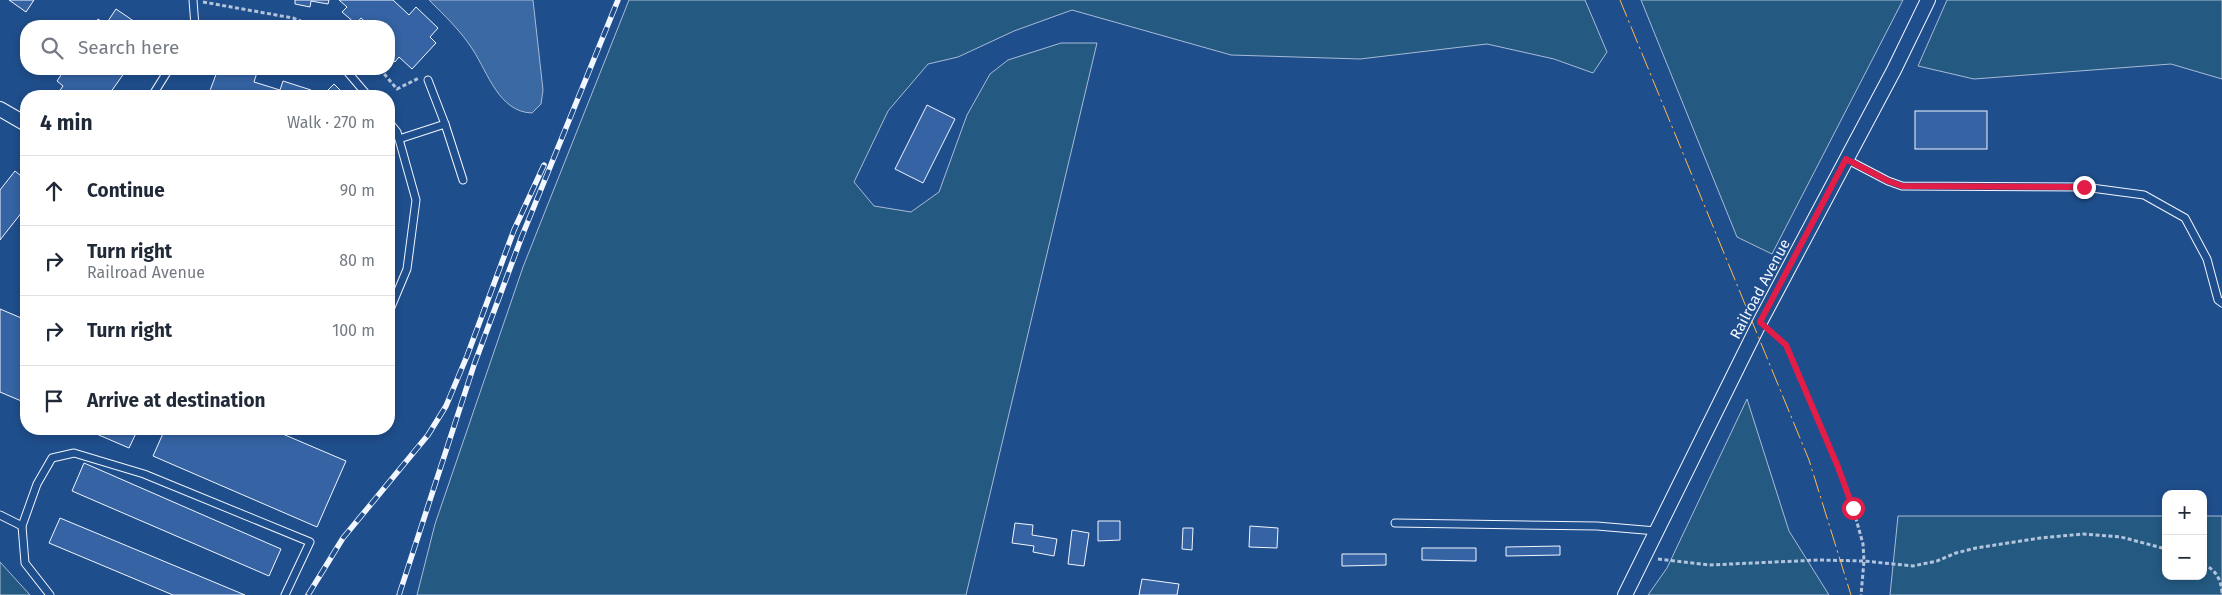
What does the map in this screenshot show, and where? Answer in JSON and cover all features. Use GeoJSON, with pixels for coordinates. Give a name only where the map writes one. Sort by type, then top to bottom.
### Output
{"type":"FeatureCollection","features":[{"type":"Feature","properties":{"kind":"street","name":"Railroad Avenue"},"geometry":{"type":"LineString","coordinates":[[1625,595],[1645,558],[1656,531],[1760,322],[1894,70],[1928,0]]}},
{"type":"Feature","properties":{"kind":"street"},"geometry":{"type":"LineString","coordinates":[[0,109],[20,121]]}},
{"type":"Feature","properties":{"kind":"lane"},"geometry":{"type":"LineString","coordinates":[[193,0],[195,20]]}},
{"type":"Feature","properties":{"kind":"lane"},"geometry":{"type":"LineString","coordinates":[[156,90],[165,75]]}},
{"type":"Feature","properties":{"kind":"lane"},"geometry":{"type":"LineString","coordinates":[[350,75],[363,90]]}},
{"type":"Feature","properties":{"kind":"lane"},"geometry":{"type":"LineString","coordinates":[[428,80],[445,124],[462,180]]}},
{"type":"Feature","properties":{"kind":"lane"},"geometry":{"type":"LineString","coordinates":[[399,139],[445,124]]}},
{"type":"Feature","properties":{"kind":"lane"},"geometry":{"type":"LineString","coordinates":[[395,130],[416,200],[407,268],[395,297]]}},
{"type":"Feature","properties":{"kind":"lane"},"geometry":{"type":"LineString","coordinates":[[1846,159],[1888,181],[1902,186],[1926,188],[2084,187],[2144,195],[2185,218],[2206,259],[2218,300],[2222,303]]}},
{"type":"Feature","properties":{"kind":"lane"},"geometry":{"type":"LineString","coordinates":[[50,595],[26,563],[22,526],[36,484],[52,458],[74,453],[144,474],[310,542],[285,595]]}},
{"type":"Feature","properties":{"kind":"lane"},"geometry":{"type":"LineString","coordinates":[[0,515],[22,526]]}},
{"type":"Feature","properties":{"kind":"lane"},"geometry":{"type":"LineString","coordinates":[[1395,523],[1598,526],[1656,531]]}},
{"type":"Feature","properties":{"kind":"path"},"geometry":{"type":"LineString","coordinates":[[193,0],[298,20]]}},
{"type":"Feature","properties":{"kind":"path"},"geometry":{"type":"LineString","coordinates":[[385,75],[398,89],[425,75],[428,80]]}},
{"type":"Feature","properties":{"kind":"path"},"geometry":{"type":"LineString","coordinates":[[1760,322],[1786,345],[1804,384],[1853,508],[1864,561],[1861,595]]}},
{"type":"Feature","properties":{"kind":"path"},"geometry":{"type":"LineString","coordinates":[[1645,558],[1709,565],[1819,560],[1864,561],[1913,566],[1937,561],[1956,553],[1976,548],[2063,535],[2121,537],[2162,548]]}},
{"type":"Feature","properties":{"kind":"path"},"geometry":{"type":"LineString","coordinates":[[2207,567],[2217,574],[2222,593]]}},
{"type":"Feature","properties":{"kind":"shaded area"},"geometry":{"type":"Polygon","coordinates":[[[429,0],[533,0],[543,90],[541,104],[532,113],[521,111],[503,99],[468,43],[429,0]]]}},
{"type":"Feature","properties":{"kind":"shaded area"},"geometry":{"type":"Polygon","coordinates":[[[629,0],[1585,0],[1607,52],[1593,73],[1554,59],[1487,44],[1360,59],[1231,55],[1072,10],[1014,31],[958,57],[928,64],[888,111],[854,182],[874,206],[911,212],[939,192],[967,115],[990,74],[1008,60],[1061,43],[1097,43],[966,595],[417,595],[435,524],[523,267],[629,0]]]}},
{"type":"Feature","properties":{"kind":"shaded area"},"geometry":{"type":"Polygon","coordinates":[[[1641,0],[1903,0],[1772,254],[1737,237],[1641,0]]]}},
{"type":"Feature","properties":{"kind":"shaded area"},"geometry":{"type":"Polygon","coordinates":[[[1947,0],[2222,0],[2222,79],[2171,64],[1974,79],[1918,66],[1947,0]]]}},
{"type":"Feature","properties":{"kind":"shaded area"},"geometry":{"type":"Polygon","coordinates":[[[1747,399],[1789,531],[1829,595],[1648,595],[1667,568],[1747,399]]]}},
{"type":"Feature","properties":{"kind":"shaded area"},"geometry":{"type":"Polygon","coordinates":[[[1898,516],[2162,516],[2162,580],[2207,580],[2207,516],[2222,516],[2222,595],[1890,595],[1898,516]]]}},
{"type":"Feature","properties":{"kind":"shaded area"},"geometry":{"type":"Polygon","coordinates":[[[0,562],[30,595],[0,595],[0,562]]]}},
{"type":"Feature","properties":{"kind":"building"},"geometry":{"type":"Polygon","coordinates":[[[9,0],[34,0],[26,12],[9,0]]]}},
{"type":"Feature","properties":{"kind":"building"},"geometry":{"type":"Polygon","coordinates":[[[295,0],[329,0],[328,4],[311,1],[310,7],[295,4],[295,0]]]}},
{"type":"Feature","properties":{"kind":"building"},"geometry":{"type":"Polygon","coordinates":[[[339,0],[393,0],[409,15],[416,7],[438,28],[430,37],[436,43],[412,69],[399,57],[395,62],[395,20],[363,20],[361,18],[359,20],[351,20],[342,12],[347,7],[339,0]]]}},
{"type":"Feature","properties":{"kind":"building"},"geometry":{"type":"Polygon","coordinates":[[[116,9],[132,20],[109,20],[116,9]]]}},
{"type":"Feature","properties":{"kind":"building"},"geometry":{"type":"Polygon","coordinates":[[[61,75],[123,75],[112,90],[60,90],[63,86],[57,81],[61,75]]]}},
{"type":"Feature","properties":{"kind":"building"},"geometry":{"type":"Polygon","coordinates":[[[216,75],[256,75],[254,82],[280,90],[210,90],[216,75]]]}},
{"type":"Feature","properties":{"kind":"building"},"geometry":{"type":"Polygon","coordinates":[[[283,81],[311,90],[280,90],[283,81]]]}},
{"type":"Feature","properties":{"kind":"building"},"geometry":{"type":"Polygon","coordinates":[[[334,84],[340,90],[328,90],[334,84]]]}},
{"type":"Feature","properties":{"kind":"building"},"geometry":{"type":"Polygon","coordinates":[[[927,105],[955,119],[923,183],[895,169],[927,105]]]}},
{"type":"Feature","properties":{"kind":"building"},"geometry":{"type":"Polygon","coordinates":[[[1915,111],[1987,111],[1987,149],[1915,149],[1915,111]]]}},
{"type":"Feature","properties":{"kind":"building"},"geometry":{"type":"Polygon","coordinates":[[[15,171],[20,175],[20,215],[0,240],[0,190],[15,171]]]}},
{"type":"Feature","properties":{"kind":"building"},"geometry":{"type":"Polygon","coordinates":[[[0,309],[20,317],[20,400],[0,392],[0,309]]]}},
{"type":"Feature","properties":{"kind":"building"},"geometry":{"type":"Polygon","coordinates":[[[99,435],[135,435],[129,448],[99,435]]]}},
{"type":"Feature","properties":{"kind":"building"},"geometry":{"type":"Polygon","coordinates":[[[162,435],[285,435],[346,461],[317,527],[153,456],[162,435]]]}},
{"type":"Feature","properties":{"kind":"building"},"geometry":{"type":"Polygon","coordinates":[[[84,463],[281,549],[269,576],[72,491],[84,463]]]}},
{"type":"Feature","properties":{"kind":"building"},"geometry":{"type":"Polygon","coordinates":[[[60,518],[245,595],[173,595],[49,543],[60,518]]]}},
{"type":"Feature","properties":{"kind":"building"},"geometry":{"type":"Polygon","coordinates":[[[1098,521],[1120,521],[1120,540],[1098,541],[1098,521]]]}},
{"type":"Feature","properties":{"kind":"building"},"geometry":{"type":"Polygon","coordinates":[[[1015,523],[1033,525],[1032,535],[1057,539],[1054,556],[1033,552],[1034,546],[1012,543],[1015,523]]]}},
{"type":"Feature","properties":{"kind":"building"},"geometry":{"type":"Polygon","coordinates":[[[1250,526],[1278,528],[1277,548],[1249,547],[1250,526]]]}},
{"type":"Feature","properties":{"kind":"building"},"geometry":{"type":"Polygon","coordinates":[[[1183,528],[1193,528],[1192,550],[1182,549],[1183,528]]]}},
{"type":"Feature","properties":{"kind":"building"},"geometry":{"type":"Polygon","coordinates":[[[1072,530],[1089,533],[1084,566],[1068,564],[1072,530]]]}},
{"type":"Feature","properties":{"kind":"building"},"geometry":{"type":"Polygon","coordinates":[[[1560,546],[1560,555],[1506,556],[1506,547],[1560,546]]]}},
{"type":"Feature","properties":{"kind":"building"},"geometry":{"type":"Polygon","coordinates":[[[1422,548],[1476,548],[1476,561],[1422,560],[1422,548]]]}},
{"type":"Feature","properties":{"kind":"building"},"geometry":{"type":"Polygon","coordinates":[[[1342,554],[1386,554],[1386,565],[1342,566],[1342,554]]]}},
{"type":"Feature","properties":{"kind":"building"},"geometry":{"type":"Polygon","coordinates":[[[1142,579],[1179,584],[1177,595],[1139,595],[1142,579]]]}},
{"type":"Feature","properties":{"kind":"railway"},"geometry":{"type":"LineString","coordinates":[[399,595],[474,365],[522,236],[618,0]]}},
{"type":"Feature","properties":{"kind":"railway"},"geometry":{"type":"LineString","coordinates":[[308,595],[343,538],[428,435],[446,406],[467,356],[514,230],[544,165]]}},
{"type":"Feature","properties":{"kind":"power"},"geometry":{"type":"LineString","coordinates":[[1620,0],[1809,460],[1851,595]]}},
{"type":"Feature","properties":{"kind":"route"},"geometry":{"type":"LineString","coordinates":[[1853,508],[1804,384],[1786,345],[1777,335],[1760,322],[1846,159],[1888,181],[1902,186],[2084,187]]}}]}
